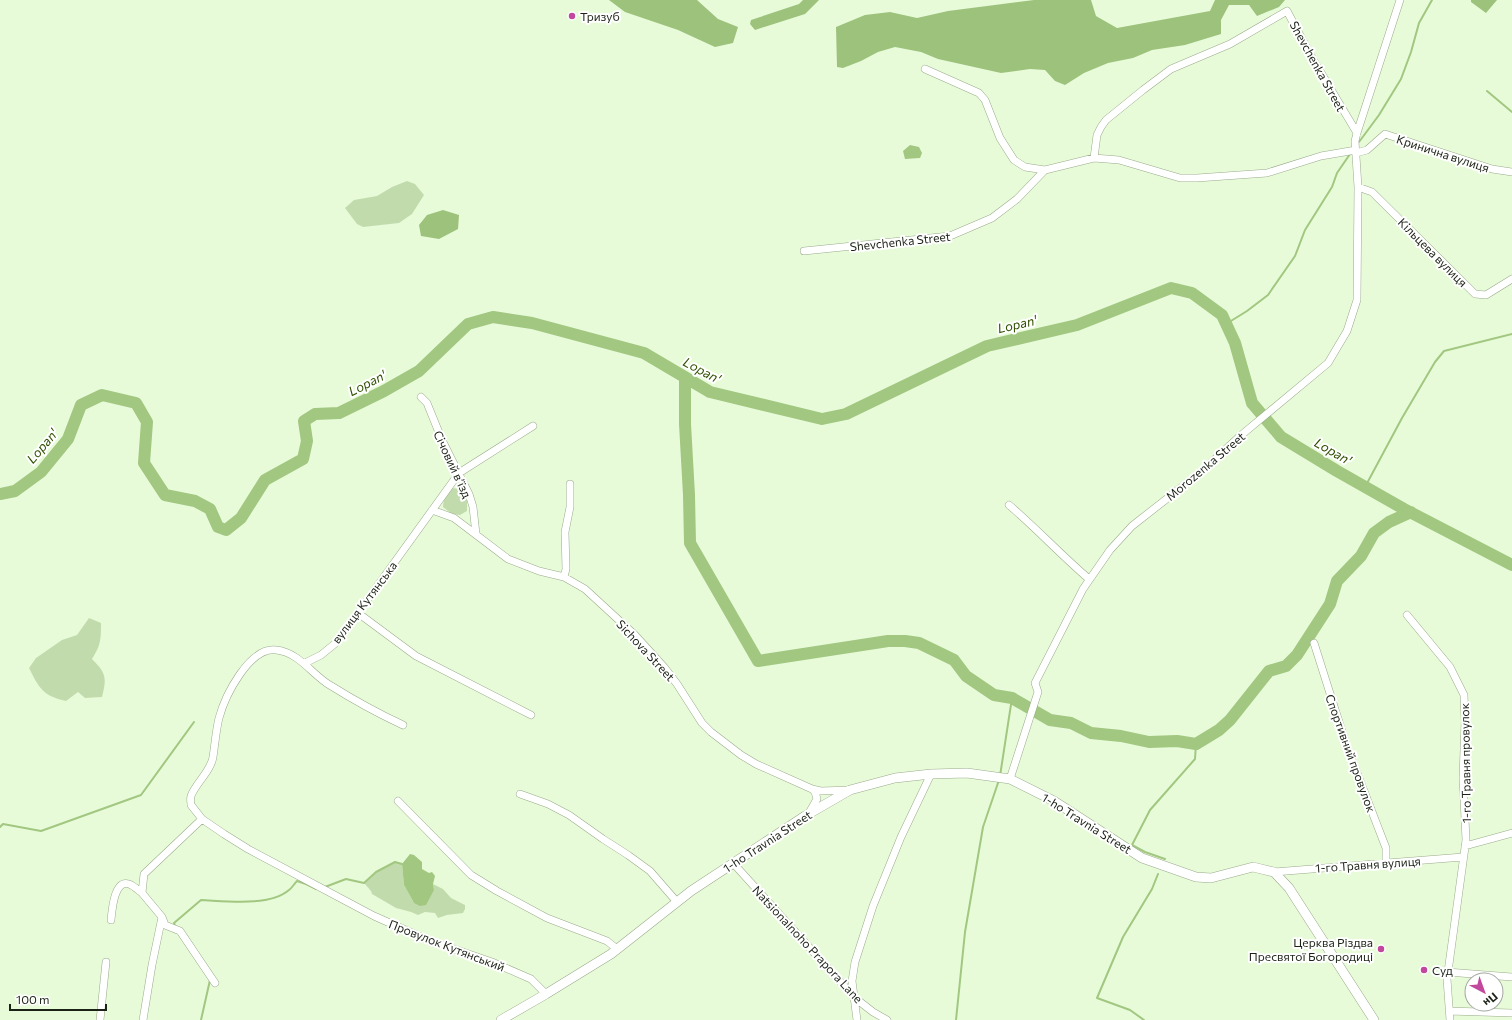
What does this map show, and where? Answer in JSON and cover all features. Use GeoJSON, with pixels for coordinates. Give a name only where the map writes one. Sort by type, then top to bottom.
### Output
{"type":"FeatureCollection","features":[{"type":"Feature","properties":{"kind":"street","name":"Shevchenka Street"},"geometry":{"type":"LineString","coordinates":[[1356,151],[1356,133],[1400,0]]}},
{"type":"Feature","properties":{"kind":"street","name":"Shevchenka Street"},"geometry":{"type":"LineString","coordinates":[[1094,158],[1097,135],[1106,120],[1143,90],[1171,69],[1230,44],[1287,11],[1311,56],[1356,133]]}},
{"type":"Feature","properties":{"kind":"street"},"geometry":{"type":"LineString","coordinates":[[926,69],[979,93],[985,100],[1000,138],[1014,160],[1025,168],[1045,170],[1094,158],[1119,160],[1180,178],[1197,178],[1267,172],[1321,156],[1356,151]]}},
{"type":"Feature","properties":{"kind":"street","name":"Кринична вулиця"},"geometry":{"type":"LineString","coordinates":[[1356,151],[1367,150],[1385,134],[1492,169],[1512,172]]}},
{"type":"Feature","properties":{"kind":"street","name":"Morozenka Street"},"geometry":{"type":"LineString","coordinates":[[1010,779],[1038,692],[1035,683],[1089,579],[1110,550],[1132,526],[1201,472],[1239,437],[1328,363],[1347,331],[1357,300],[1358,187],[1356,151]]}},
{"type":"Feature","properties":{"kind":"street","name":"Shevchenka Street"},"geometry":{"type":"LineString","coordinates":[[804,251],[950,236],[992,218],[1017,199],[1045,170]]}},
{"type":"Feature","properties":{"kind":"street","name":"Кільцева вулиця"},"geometry":{"type":"LineString","coordinates":[[1358,187],[1372,192],[1475,294],[1486,295],[1512,279]]}},
{"type":"Feature","properties":{"kind":"street","name":"Січовий в’їзд"},"geometry":{"type":"LineString","coordinates":[[421,397],[427,404],[473,507],[476,534]]}},
{"type":"Feature","properties":{"kind":"street","name":"вулиця Кутянська"},"geometry":{"type":"LineString","coordinates":[[305,663],[321,655],[337,642],[459,473],[533,426]]}},
{"type":"Feature","properties":{"kind":"street"},"geometry":{"type":"LineString","coordinates":[[564,577],[566,569],[565,532],[570,507],[570,484]]}},
{"type":"Feature","properties":{"kind":"street"},"geometry":{"type":"LineString","coordinates":[[1009,505],[1032,524],[1060,554],[1089,579]]}},
{"type":"Feature","properties":{"kind":"street","name":"Sichova Street"},"geometry":{"type":"LineString","coordinates":[[432,510],[454,518],[508,559],[539,571],[564,577],[585,589],[635,635],[664,667],[677,684],[702,723],[719,739],[741,755],[756,764],[812,789],[821,791],[850,790]]}},
{"type":"Feature","properties":{"kind":"street"},"geometry":{"type":"LineString","coordinates":[[358,613],[416,656],[531,715]]}},
{"type":"Feature","properties":{"kind":"street","name":"1-го Травня провулок"},"geometry":{"type":"LineString","coordinates":[[1407,615],[1450,667],[1464,695],[1465,722],[1463,778],[1466,840],[1447,972],[1450,1020]]}},
{"type":"Feature","properties":{"kind":"street","name":"Спортивний провулок"},"geometry":{"type":"LineString","coordinates":[[1314,643],[1347,747],[1386,848],[1386,864]]}},
{"type":"Feature","properties":{"kind":"street"},"geometry":{"type":"LineString","coordinates":[[142,893],[144,874],[202,819],[191,805],[191,796],[213,759],[219,718],[224,703],[249,661],[261,652],[275,649],[286,652],[305,663],[317,676],[327,683],[403,725]]}},
{"type":"Feature","properties":{"kind":"street","name":"1-ho Travnia Street"},"geometry":{"type":"LineString","coordinates":[[501,1020],[513,1017],[617,949],[677,902],[809,813],[850,790],[895,778],[931,774],[968,773],[1010,779],[1054,801],[1142,858],[1155,863],[1196,877],[1211,878],[1253,867],[1274,872]]}},
{"type":"Feature","properties":{"kind":"street"},"geometry":{"type":"LineString","coordinates":[[857,1020],[852,981],[855,962],[872,906],[901,837],[931,774]]}},
{"type":"Feature","properties":{"kind":"street"},"geometry":{"type":"LineString","coordinates":[[809,813],[816,799],[812,789]]}},
{"type":"Feature","properties":{"kind":"street"},"geometry":{"type":"LineString","coordinates":[[520,794],[548,804],[628,855],[650,872],[677,902]]}},
{"type":"Feature","properties":{"kind":"street"},"geometry":{"type":"LineString","coordinates":[[398,801],[470,875],[547,918],[606,941],[617,949]]}},
{"type":"Feature","properties":{"kind":"street","name":"Провулок Кутянський"},"geometry":{"type":"LineString","coordinates":[[202,819],[248,849],[374,916],[428,940],[492,962],[531,979],[546,994]]}},
{"type":"Feature","properties":{"kind":"street"},"geometry":{"type":"LineString","coordinates":[[1465,846],[1512,833]]}},
{"type":"Feature","properties":{"kind":"street","name":"1-го Травня вулиця"},"geometry":{"type":"LineString","coordinates":[[1274,872],[1343,865],[1386,864],[1463,857]]}},
{"type":"Feature","properties":{"kind":"street","name":"Natsionalnoho Prapora Lane"},"geometry":{"type":"LineString","coordinates":[[733,863],[855,998],[873,1012],[887,1020]]}},
{"type":"Feature","properties":{"kind":"street"},"geometry":{"type":"LineString","coordinates":[[1274,872],[1289,888],[1374,1020]]}},
{"type":"Feature","properties":{"kind":"street"},"geometry":{"type":"LineString","coordinates":[[111,920],[115,894],[124,884],[128,884],[142,893],[162,917],[165,925],[176,929],[214,983]]}},
{"type":"Feature","properties":{"kind":"street"},"geometry":{"type":"LineString","coordinates":[[144,1020],[152,965],[162,917]]}},
{"type":"Feature","properties":{"kind":"street"},"geometry":{"type":"LineString","coordinates":[[100,1020],[106,962]]}},
{"type":"Feature","properties":{"kind":"street"},"geometry":{"type":"LineString","coordinates":[[1447,972],[1512,977]]}},
{"type":"Feature","properties":{"kind":"street"},"geometry":{"type":"LineString","coordinates":[[1449,1011],[1512,1013]]}},
{"type":"Feature","properties":{"kind":"shaded area"},"geometry":{"type":"Polygon","coordinates":[[[609,0],[697,0],[718,19],[738,27],[733,43],[715,47],[678,30],[625,12],[609,0]]]}},
{"type":"Feature","properties":{"kind":"shaded area"},"geometry":{"type":"Polygon","coordinates":[[[803,0],[819,0],[805,14],[755,30],[750,24],[751,20],[799,4],[803,0]]]}},
{"type":"Feature","properties":{"kind":"shaded area"},"geometry":{"type":"Polygon","coordinates":[[[1034,0],[1091,0],[1096,16],[1117,28],[1210,11],[1215,0],[1285,0],[1279,7],[1257,16],[1249,5],[1229,5],[1221,20],[1221,34],[1185,45],[1152,50],[1133,58],[1108,63],[1084,73],[1065,85],[1055,81],[1045,70],[1030,69],[1001,73],[938,59],[921,52],[895,47],[878,52],[843,68],[837,67],[836,27],[865,15],[890,12],[917,18],[948,11],[1034,0]]]}},
{"type":"Feature","properties":{"kind":"shaded area"},"geometry":{"type":"Polygon","coordinates":[[[1471,0],[1497,0],[1486,13],[1471,2],[1471,0]]]}},
{"type":"Feature","properties":{"kind":"shaded area"},"geometry":{"type":"Polygon","coordinates":[[[910,145],[919,147],[922,153],[920,158],[905,159],[903,151],[910,145]]]}},
{"type":"Feature","properties":{"kind":"shaded area"},"geometry":{"type":"Polygon","coordinates":[[[407,181],[415,184],[424,195],[412,214],[399,223],[363,227],[357,224],[345,208],[354,200],[377,196],[392,187],[407,181]]]}},
{"type":"Feature","properties":{"kind":"shaded area"},"geometry":{"type":"Polygon","coordinates":[[[443,210],[459,215],[458,229],[439,239],[421,236],[419,225],[427,215],[443,210]]]}},
{"type":"Feature","properties":{"kind":"shaded area"},"geometry":{"type":"Polygon","coordinates":[[[452,488],[460,489],[467,500],[467,511],[460,515],[452,514],[443,507],[448,492],[452,488]]]}},
{"type":"Feature","properties":{"kind":"shaded area"},"geometry":{"type":"Polygon","coordinates":[[[89,618],[101,623],[100,642],[92,659],[103,672],[105,685],[102,697],[85,698],[78,692],[66,701],[52,697],[39,686],[29,668],[36,658],[62,640],[77,635],[89,618]]]}},
{"type":"Feature","properties":{"kind":"shaded area"},"geometry":{"type":"Polygon","coordinates":[[[410,854],[414,855],[422,862],[422,869],[429,873],[432,872],[435,876],[433,884],[434,890],[426,905],[420,906],[414,903],[404,885],[402,864],[410,854]]]}},
{"type":"Feature","properties":{"kind":"shaded area"},"geometry":{"type":"Polygon","coordinates":[[[395,862],[402,864],[404,885],[414,903],[434,890],[433,884],[443,889],[451,898],[465,905],[463,913],[438,918],[435,913],[425,912],[418,915],[396,908],[372,894],[364,883],[376,872],[395,862]]]}},
{"type":"Feature","properties":{"kind":"waterway"},"geometry":{"type":"LineString","coordinates":[[1359,142],[1379,115],[1401,79],[1411,52],[1419,23],[1432,0]]}},
{"type":"Feature","properties":{"kind":"waterway"},"geometry":{"type":"LineString","coordinates":[[1487,91],[1512,112]]}},
{"type":"Feature","properties":{"kind":"waterway"},"geometry":{"type":"LineString","coordinates":[[1226,324],[1247,311],[1268,295],[1295,256],[1305,230],[1332,187],[1337,173],[1350,154]]}},
{"type":"Feature","properties":{"kind":"waterway","name":"Lopan'"},"geometry":{"type":"LineString","coordinates":[[0,494],[15,491],[41,472],[68,439],[81,405],[102,395],[136,403],[147,422],[144,463],[165,495],[195,501],[210,509],[218,527],[226,530],[241,518],[265,480],[303,459],[307,441],[304,421],[315,414],[339,413],[384,391],[419,371],[468,324],[493,317],[532,323],[644,353],[710,392],[822,419],[846,414],[987,346],[1077,325],[1171,288],[1192,293],[1222,315],[1235,343],[1252,403],[1281,437],[1404,509],[1512,565]]}},
{"type":"Feature","properties":{"kind":"waterway"},"geometry":{"type":"LineString","coordinates":[[1365,487],[1402,418],[1435,362],[1444,351],[1512,334]]}},
{"type":"Feature","properties":{"kind":"waterway"},"geometry":{"type":"LineString","coordinates":[[685,377],[685,424],[690,543],[758,661],[888,641],[919,643],[954,660],[966,676],[994,695],[1012,698],[1050,720],[1071,723],[1091,733],[1121,736],[1149,742],[1177,741],[1196,744],[1219,730],[1230,720],[1269,671],[1286,666],[1297,655],[1330,604],[1337,581],[1361,556],[1374,533],[1389,522],[1411,512]]}},
{"type":"Feature","properties":{"kind":"waterway"},"geometry":{"type":"LineString","coordinates":[[1000,776],[1012,698]]}},
{"type":"Feature","properties":{"kind":"waterway"},"geometry":{"type":"LineString","coordinates":[[0,827],[3,824],[41,831],[141,795],[194,722]]}},
{"type":"Feature","properties":{"kind":"waterway"},"geometry":{"type":"LineString","coordinates":[[1165,859],[1145,852],[1132,845],[1150,810],[1195,759],[1196,744]]}},
{"type":"Feature","properties":{"kind":"waterway"},"geometry":{"type":"LineString","coordinates":[[956,1020],[965,932],[983,827],[999,780]]}},
{"type":"Feature","properties":{"kind":"waterway"},"geometry":{"type":"LineString","coordinates":[[325,887],[346,879],[364,883],[376,872],[395,862],[402,864]]}},
{"type":"Feature","properties":{"kind":"waterway"},"geometry":{"type":"LineString","coordinates":[[1144,1020],[1130,1010],[1097,998],[1123,937],[1152,889],[1158,874]]}},
{"type":"Feature","properties":{"kind":"waterway"},"geometry":{"type":"LineString","coordinates":[[176,928],[174,923],[201,900],[246,902],[270,899],[289,890],[297,881],[319,889]]}},
{"type":"Feature","properties":{"kind":"waterway"},"geometry":{"type":"LineString","coordinates":[[201,1020],[210,980]]}},
{"type":"Feature","properties":{"kind":"place","name":"Тризуб"},"geometry":{"type":"Point","coordinates":[572,16]}},
{"type":"Feature","properties":{"kind":"place","name":"Церква Різдва Пресвятої Богородиці"},"geometry":{"type":"Point","coordinates":[1381,949]}},
{"type":"Feature","properties":{"kind":"place","name":"Суд"},"geometry":{"type":"Point","coordinates":[1424,970]}}]}
